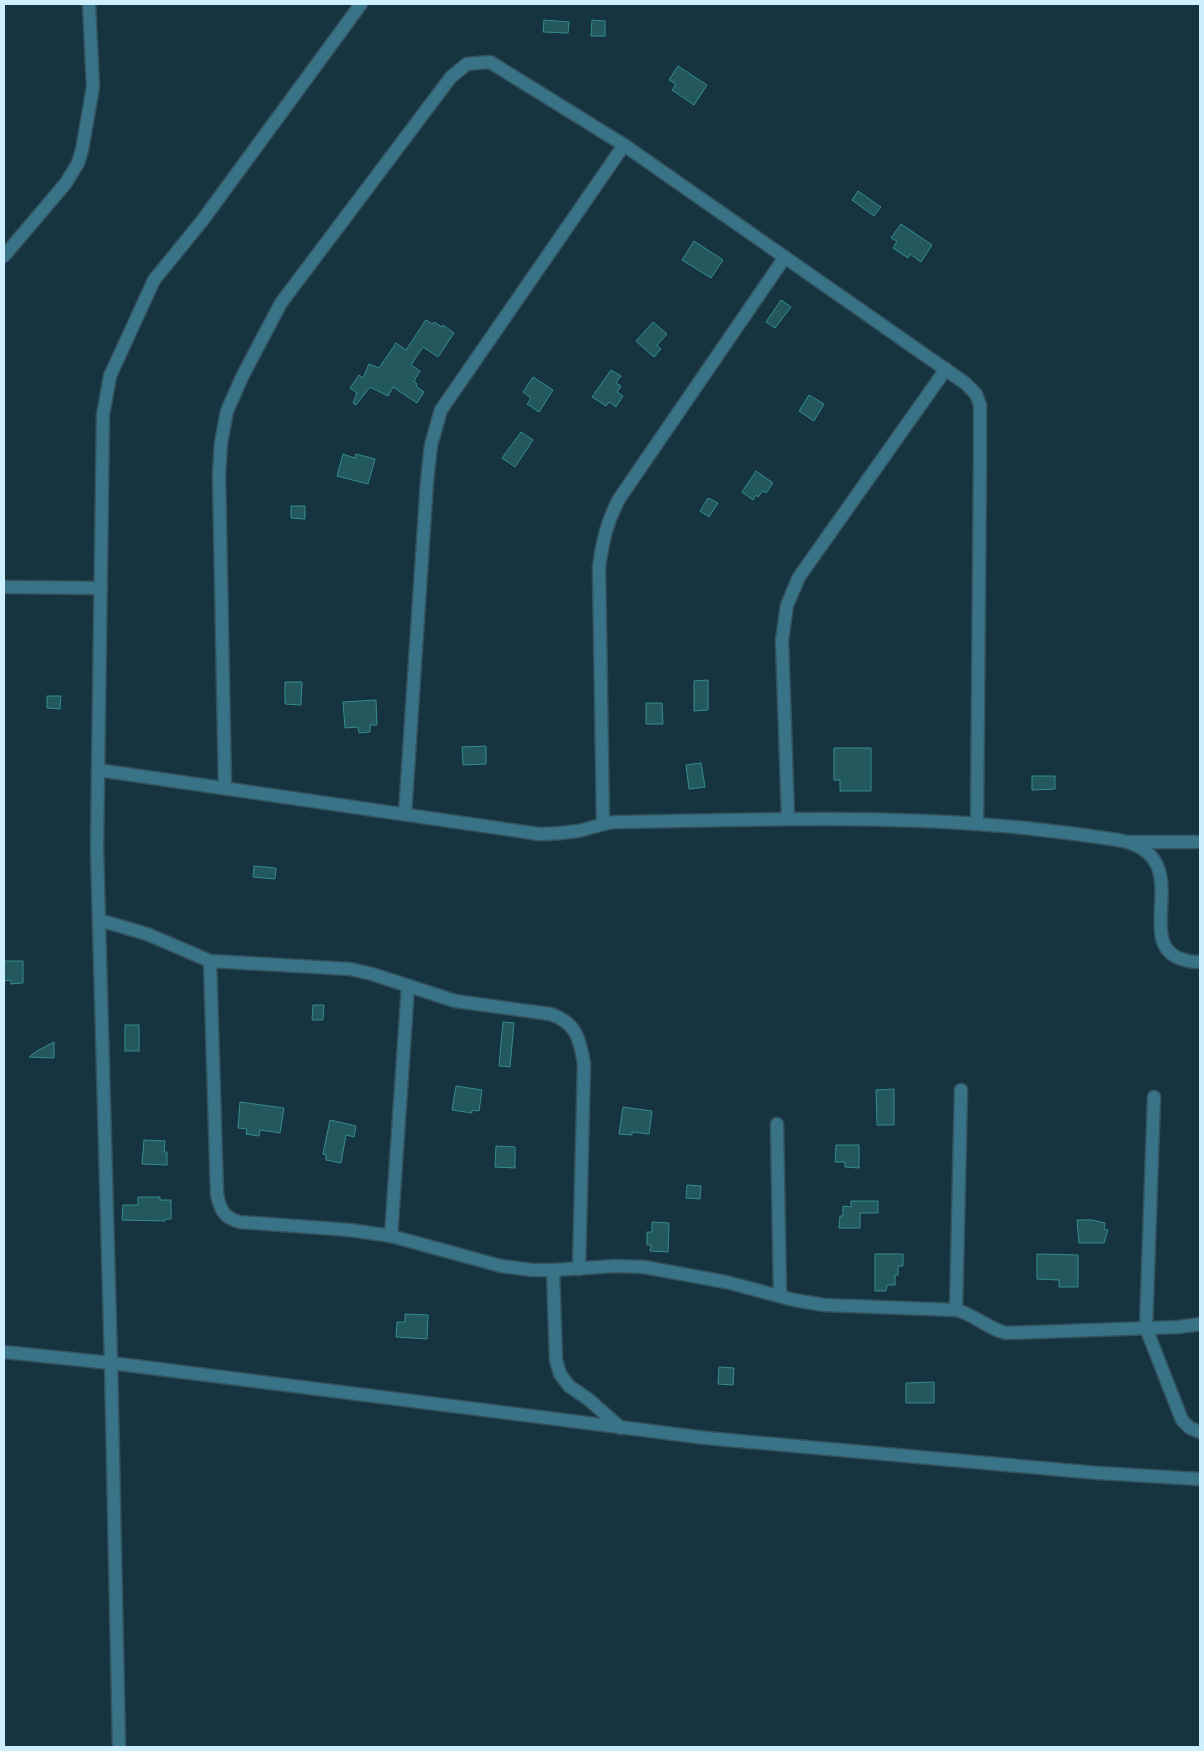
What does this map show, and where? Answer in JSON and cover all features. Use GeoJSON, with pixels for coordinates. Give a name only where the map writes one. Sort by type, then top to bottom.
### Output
{"type":"FeatureCollection","features":[{"type":"Feature","properties":{"kind":"street"},"geometry":{"type":"LineString","coordinates":[[4,256],[66,183],[78,164],[93,87],[89,4]]}},
{"type":"Feature","properties":{"kind":"street"},"geometry":{"type":"LineString","coordinates":[[119,1747],[97,849],[103,415],[110,376],[154,280],[202,221],[361,4]]}},
{"type":"Feature","properties":{"kind":"street"},"geometry":{"type":"LineString","coordinates":[[225,788],[219,474],[228,411],[281,303],[451,78],[467,64],[490,62],[624,145],[946,369],[976,394],[980,406],[976,823]]}},
{"type":"Feature","properties":{"kind":"street"},"geometry":{"type":"LineString","coordinates":[[405,814],[426,481],[431,445],[441,410],[624,145]]}},
{"type":"Feature","properties":{"kind":"street"},"geometry":{"type":"LineString","coordinates":[[603,823],[599,567],[609,517],[619,499],[785,257]]}},
{"type":"Feature","properties":{"kind":"street"},"geometry":{"type":"LineString","coordinates":[[788,818],[782,640],[787,605],[799,577],[946,369]]}},
{"type":"Feature","properties":{"kind":"street"},"geometry":{"type":"LineString","coordinates":[[4,587],[101,588]]}},
{"type":"Feature","properties":{"kind":"street"},"geometry":{"type":"LineString","coordinates":[[98,770],[538,834],[560,834],[603,823],[788,818],[976,823],[1082,834],[1128,842],[1200,842]]}},
{"type":"Feature","properties":{"kind":"street"},"geometry":{"type":"LineString","coordinates":[[1128,842],[1150,853],[1156,862],[1161,887],[1161,938],[1166,947],[1173,955],[1184,960],[1200,962]]}},
{"type":"Feature","properties":{"kind":"street"},"geometry":{"type":"LineString","coordinates":[[99,920],[147,934],[210,961],[350,969],[372,974],[455,1001],[550,1014],[563,1018],[572,1026],[584,1064],[579,1269]]}},
{"type":"Feature","properties":{"kind":"street"},"geometry":{"type":"LineString","coordinates":[[210,961],[217,1194],[223,1214],[230,1219],[240,1222],[350,1230],[392,1236],[501,1266],[532,1270],[616,1266],[644,1267],[726,1282],[794,1300],[840,1307],[956,1310],[1006,1334],[1200,1324]]}},
{"type":"Feature","properties":{"kind":"street"},"geometry":{"type":"LineString","coordinates":[[392,1236],[408,986]]}},
{"type":"Feature","properties":{"kind":"street"},"geometry":{"type":"LineString","coordinates":[[956,1310],[961,1090]]}},
{"type":"Feature","properties":{"kind":"street"},"geometry":{"type":"LineString","coordinates":[[1154,1097],[1146,1328],[1182,1420],[1190,1428],[1200,1432]]}},
{"type":"Feature","properties":{"kind":"street"},"geometry":{"type":"LineString","coordinates":[[777,1124],[780,1295]]}},
{"type":"Feature","properties":{"kind":"street"},"geometry":{"type":"LineString","coordinates":[[553,1270],[556,1360],[560,1374],[569,1386],[588,1399],[621,1428]]}},
{"type":"Feature","properties":{"kind":"street"},"geometry":{"type":"LineString","coordinates":[[4,1352],[111,1363],[706,1438],[1098,1473],[1200,1479]]}},
{"type":"Feature","properties":{"kind":"building"},"geometry":{"type":"Polygon","coordinates":[[[544,20],[569,22],[568,33],[543,32],[544,20]]]}},
{"type":"Feature","properties":{"kind":"building"},"geometry":{"type":"Polygon","coordinates":[[[592,20],[605,21],[605,36],[591,36],[592,20]]]}},
{"type":"Feature","properties":{"kind":"building"},"geometry":{"type":"Polygon","coordinates":[[[678,66],[707,85],[694,105],[672,90],[676,84],[669,80],[678,66]]]}},
{"type":"Feature","properties":{"kind":"building"},"geometry":{"type":"Polygon","coordinates":[[[858,191],[881,207],[874,216],[852,200],[858,191]]]}},
{"type":"Feature","properties":{"kind":"building"},"geometry":{"type":"Polygon","coordinates":[[[901,224],[932,245],[921,262],[910,254],[908,258],[893,248],[897,241],[891,238],[901,224]]]}},
{"type":"Feature","properties":{"kind":"building"},"geometry":{"type":"Polygon","coordinates":[[[694,241],[723,260],[711,278],[682,260],[694,241]]]}},
{"type":"Feature","properties":{"kind":"building"},"geometry":{"type":"Polygon","coordinates":[[[781,300],[791,307],[775,328],[766,322],[781,300]]]}},
{"type":"Feature","properties":{"kind":"building"},"geometry":{"type":"Polygon","coordinates":[[[426,320],[442,327],[443,325],[454,333],[438,357],[423,347],[411,365],[420,371],[414,381],[417,384],[416,386],[424,392],[417,403],[393,387],[388,396],[370,387],[356,405],[353,403],[357,393],[350,388],[359,375],[363,378],[369,364],[379,368],[396,343],[406,350],[426,320]]]}},
{"type":"Feature","properties":{"kind":"building"},"geometry":{"type":"Polygon","coordinates":[[[653,322],[667,334],[657,345],[661,349],[654,357],[636,341],[653,322]]]}},
{"type":"Feature","properties":{"kind":"building"},"geometry":{"type":"Polygon","coordinates":[[[611,370],[621,376],[616,383],[621,386],[617,392],[623,396],[616,407],[609,402],[606,406],[592,397],[611,370]]]}},
{"type":"Feature","properties":{"kind":"building"},"geometry":{"type":"Polygon","coordinates":[[[533,377],[553,390],[539,412],[527,404],[531,398],[523,392],[533,377]]]}},
{"type":"Feature","properties":{"kind":"building"},"geometry":{"type":"Polygon","coordinates":[[[809,395],[824,404],[814,421],[799,411],[809,395]]]}},
{"type":"Feature","properties":{"kind":"building"},"geometry":{"type":"Polygon","coordinates":[[[521,432],[533,440],[515,467],[502,458],[521,432]]]}},
{"type":"Feature","properties":{"kind":"building"},"geometry":{"type":"Polygon","coordinates":[[[343,454],[355,458],[356,454],[375,459],[368,484],[337,476],[343,454]]]}},
{"type":"Feature","properties":{"kind":"building"},"geometry":{"type":"Polygon","coordinates":[[[756,471],[773,483],[766,493],[763,491],[758,497],[756,495],[753,500],[742,492],[756,471]]]}},
{"type":"Feature","properties":{"kind":"building"},"geometry":{"type":"Polygon","coordinates":[[[708,498],[718,503],[709,517],[700,511],[708,498]]]}},
{"type":"Feature","properties":{"kind":"building"},"geometry":{"type":"Polygon","coordinates":[[[291,506],[305,506],[305,519],[291,518],[291,506]]]}},
{"type":"Feature","properties":{"kind":"building"},"geometry":{"type":"Polygon","coordinates":[[[708,680],[708,710],[694,711],[694,681],[708,680]]]}},
{"type":"Feature","properties":{"kind":"building"},"geometry":{"type":"Polygon","coordinates":[[[285,682],[302,682],[301,705],[285,704],[285,682]]]}},
{"type":"Feature","properties":{"kind":"building"},"geometry":{"type":"Polygon","coordinates":[[[47,696],[61,696],[60,709],[47,708],[47,696]]]}},
{"type":"Feature","properties":{"kind":"building"},"geometry":{"type":"Polygon","coordinates":[[[376,700],[377,725],[370,725],[370,732],[359,733],[358,727],[345,728],[343,702],[376,700]]]}},
{"type":"Feature","properties":{"kind":"building"},"geometry":{"type":"Polygon","coordinates":[[[646,703],[662,703],[663,724],[646,724],[646,703]]]}},
{"type":"Feature","properties":{"kind":"building"},"geometry":{"type":"Polygon","coordinates":[[[486,746],[486,764],[463,765],[462,747],[486,746]]]}},
{"type":"Feature","properties":{"kind":"building"},"geometry":{"type":"Polygon","coordinates":[[[834,748],[871,748],[871,791],[840,791],[840,780],[834,780],[834,748]]]}},
{"type":"Feature","properties":{"kind":"building"},"geometry":{"type":"Polygon","coordinates":[[[701,763],[705,787],[689,789],[686,765],[701,763]]]}},
{"type":"Feature","properties":{"kind":"building"},"geometry":{"type":"Polygon","coordinates":[[[1032,776],[1055,776],[1055,789],[1032,790],[1032,776]]]}},
{"type":"Feature","properties":{"kind":"building"},"geometry":{"type":"Polygon","coordinates":[[[254,866],[276,868],[275,879],[253,877],[254,866]]]}},
{"type":"Feature","properties":{"kind":"building"},"geometry":{"type":"Polygon","coordinates":[[[4,961],[23,961],[23,983],[11,984],[11,980],[4,981],[4,961]]]}},
{"type":"Feature","properties":{"kind":"building"},"geometry":{"type":"Polygon","coordinates":[[[313,1005],[324,1005],[323,1020],[312,1020],[313,1005]]]}},
{"type":"Feature","properties":{"kind":"building"},"geometry":{"type":"Polygon","coordinates":[[[503,1022],[514,1023],[510,1067],[499,1066],[503,1022]]]}},
{"type":"Feature","properties":{"kind":"building"},"geometry":{"type":"Polygon","coordinates":[[[125,1025],[139,1025],[139,1051],[125,1051],[125,1025]]]}},
{"type":"Feature","properties":{"kind":"building"},"geometry":{"type":"Polygon","coordinates":[[[54,1042],[54,1058],[29,1057],[37,1051],[54,1042]]]}},
{"type":"Feature","properties":{"kind":"building"},"geometry":{"type":"Polygon","coordinates":[[[456,1086],[482,1090],[479,1111],[472,1110],[472,1113],[452,1110],[456,1086]]]}},
{"type":"Feature","properties":{"kind":"building"},"geometry":{"type":"Polygon","coordinates":[[[894,1089],[894,1125],[877,1125],[876,1090],[894,1089]]]}},
{"type":"Feature","properties":{"kind":"building"},"geometry":{"type":"Polygon","coordinates":[[[240,1102],[284,1108],[280,1133],[260,1130],[259,1136],[246,1134],[247,1129],[238,1128],[240,1102]]]}},
{"type":"Feature","properties":{"kind":"building"},"geometry":{"type":"Polygon","coordinates":[[[623,1107],[652,1111],[649,1134],[632,1132],[632,1135],[619,1134],[623,1107]]]}},
{"type":"Feature","properties":{"kind":"building"},"geometry":{"type":"Polygon","coordinates":[[[330,1120],[356,1126],[354,1137],[346,1135],[341,1163],[326,1160],[326,1155],[323,1154],[330,1120]]]}},
{"type":"Feature","properties":{"kind":"building"},"geometry":{"type":"Polygon","coordinates":[[[144,1140],[165,1141],[164,1152],[167,1152],[167,1165],[142,1164],[144,1140]]]}},
{"type":"Feature","properties":{"kind":"building"},"geometry":{"type":"Polygon","coordinates":[[[836,1145],[859,1145],[859,1168],[845,1167],[845,1162],[835,1162],[836,1145]]]}},
{"type":"Feature","properties":{"kind":"building"},"geometry":{"type":"Polygon","coordinates":[[[496,1146],[515,1147],[515,1168],[495,1167],[496,1146]]]}},
{"type":"Feature","properties":{"kind":"building"},"geometry":{"type":"Polygon","coordinates":[[[687,1185],[701,1186],[700,1199],[686,1198],[687,1185]]]}},
{"type":"Feature","properties":{"kind":"building"},"geometry":{"type":"Polygon","coordinates":[[[138,1197],[160,1197],[160,1200],[171,1200],[171,1219],[165,1219],[165,1221],[122,1220],[123,1205],[138,1205],[138,1197]]]}},
{"type":"Feature","properties":{"kind":"building"},"geometry":{"type":"Polygon","coordinates":[[[851,1201],[878,1201],[878,1213],[860,1213],[860,1228],[839,1228],[840,1216],[843,1216],[843,1206],[851,1207],[851,1201]]]}},
{"type":"Feature","properties":{"kind":"building"},"geometry":{"type":"Polygon","coordinates":[[[1077,1220],[1092,1220],[1105,1223],[1104,1229],[1108,1230],[1104,1243],[1079,1243],[1077,1220]]]}},
{"type":"Feature","properties":{"kind":"building"},"geometry":{"type":"Polygon","coordinates":[[[652,1222],[669,1223],[668,1252],[650,1251],[651,1245],[647,1245],[647,1232],[652,1232],[652,1222]]]}},
{"type":"Feature","properties":{"kind":"building"},"geometry":{"type":"Polygon","coordinates":[[[875,1254],[903,1254],[903,1266],[898,1266],[898,1275],[895,1275],[895,1285],[887,1285],[886,1291],[875,1291],[875,1254]]]}},
{"type":"Feature","properties":{"kind":"building"},"geometry":{"type":"Polygon","coordinates":[[[1037,1254],[1078,1255],[1078,1287],[1059,1287],[1059,1280],[1037,1279],[1037,1254]]]}},
{"type":"Feature","properties":{"kind":"building"},"geometry":{"type":"Polygon","coordinates":[[[405,1314],[428,1315],[427,1339],[396,1337],[397,1322],[405,1322],[405,1314]]]}},
{"type":"Feature","properties":{"kind":"building"},"geometry":{"type":"Polygon","coordinates":[[[719,1367],[734,1368],[733,1385],[718,1384],[719,1367]]]}},
{"type":"Feature","properties":{"kind":"building"},"geometry":{"type":"Polygon","coordinates":[[[934,1382],[934,1403],[906,1403],[906,1383],[934,1382]]]}}]}
